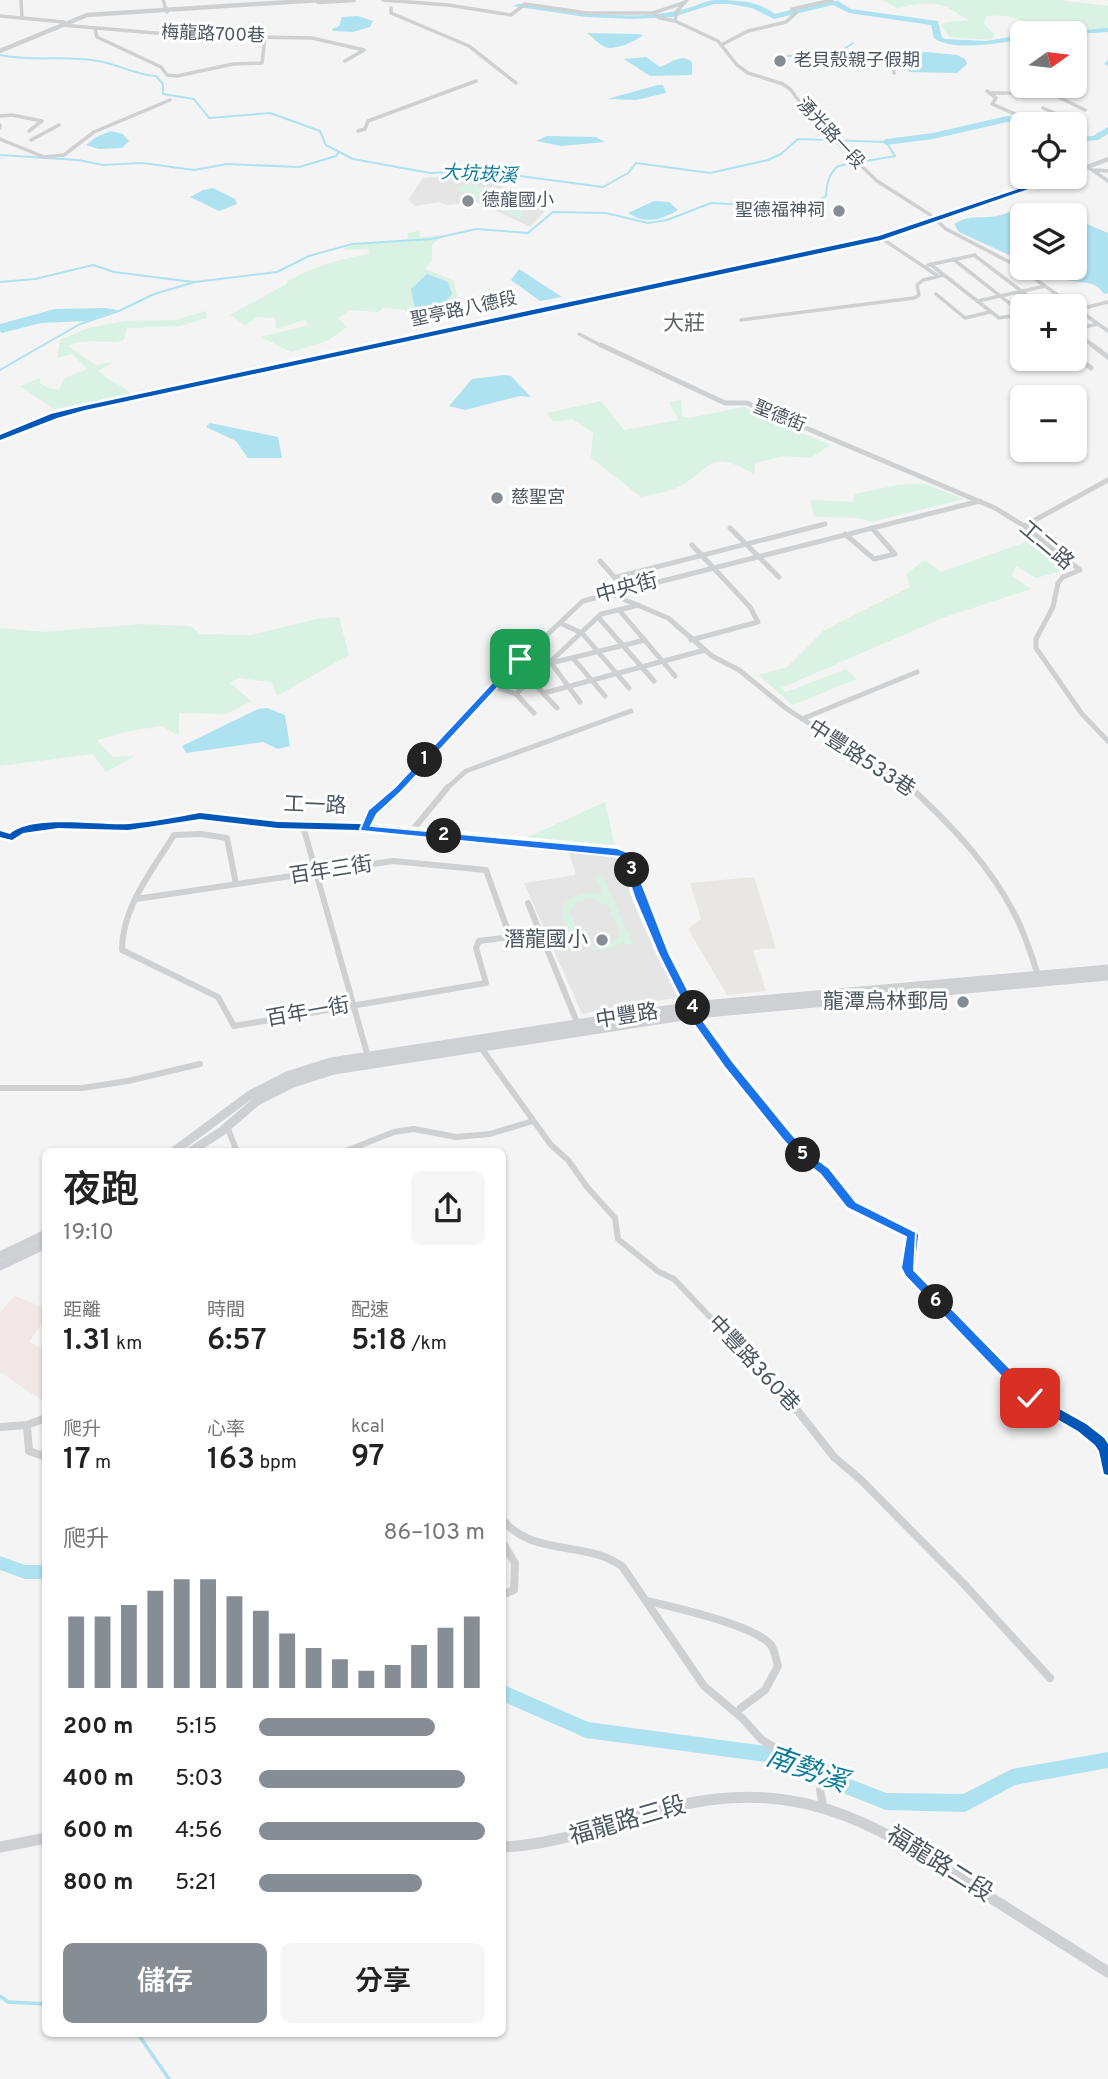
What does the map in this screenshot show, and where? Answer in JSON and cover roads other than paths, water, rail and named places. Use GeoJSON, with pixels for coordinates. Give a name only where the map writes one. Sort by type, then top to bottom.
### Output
{"type":"FeatureCollection","features":[{"type":"Feature","properties":{"kind":"main road","name":"中豐路"},"geometry":{"type":"LineString","coordinates":[[1040,979],[1108,969]]}},
{"type":"Feature","properties":{"kind":"main road","name":"中豐路"},"geometry":{"type":"LineString","coordinates":[[196,1148],[257,1101],[293,1083],[369,1061],[694,1010],[1040,979],[1108,976]]}},
{"type":"Feature","properties":{"kind":"main road","name":"中豐路"},"geometry":{"type":"LineString","coordinates":[[179,1148],[250,1095],[287,1076],[331,1062],[369,1061]]}},
{"type":"Feature","properties":{"kind":"main road"},"geometry":{"type":"LineString","coordinates":[[0,1256],[42,1236]]}},
{"type":"Feature","properties":{"kind":"main road"},"geometry":{"type":"LineString","coordinates":[[0,1266],[42,1246]]}},
{"type":"Feature","properties":{"kind":"main road","name":"福龍路二段"},"geometry":{"type":"LineString","coordinates":[[754,1797],[796,1799],[822,1805],[878,1826],[1108,1972]]}},
{"type":"Feature","properties":{"kind":"main road","name":"福龍路三段"},"geometry":{"type":"LineString","coordinates":[[506,1847],[557,1843],[705,1800],[754,1797]]}},
{"type":"Feature","properties":{"kind":"main road"},"geometry":{"type":"LineString","coordinates":[[0,1847],[42,1839]]}},
{"type":"Feature","properties":{"kind":"street"},"geometry":{"type":"LineString","coordinates":[[21,0],[22,18]]}},
{"type":"Feature","properties":{"kind":"street"},"geometry":{"type":"LineString","coordinates":[[163,0],[167,11]]}},
{"type":"Feature","properties":{"kind":"street"},"geometry":{"type":"LineString","coordinates":[[0,51],[64,24],[92,17],[320,0]]}},
{"type":"Feature","properties":{"kind":"street"},"geometry":{"type":"LineString","coordinates":[[310,1],[354,0]]}},
{"type":"Feature","properties":{"kind":"street"},"geometry":{"type":"LineString","coordinates":[[383,0],[448,5],[511,15],[521,6],[539,4],[587,13],[653,13],[685,1]]}},
{"type":"Feature","properties":{"kind":"street"},"geometry":{"type":"LineString","coordinates":[[722,45],[748,31],[786,22],[795,11],[832,0]]}},
{"type":"Feature","properties":{"kind":"street"},"geometry":{"type":"LineString","coordinates":[[675,19],[677,11],[685,1]]}},
{"type":"Feature","properties":{"kind":"street"},"geometry":{"type":"LineString","coordinates":[[391,8],[391,13],[470,46],[516,83]]}},
{"type":"Feature","properties":{"kind":"street","name":"湧光路一段"},"geometry":{"type":"LineString","coordinates":[[653,13],[660,18],[675,19],[711,37],[722,45],[741,69],[783,84],[791,90],[810,116],[877,181],[936,221],[986,252],[1017,267],[1057,294]]}},
{"type":"Feature","properties":{"kind":"street","name":"梅龍路700巷"},"geometry":{"type":"LineString","coordinates":[[0,16],[95,29],[191,36],[312,38],[364,50],[345,61]]}},
{"type":"Feature","properties":{"kind":"street"},"geometry":{"type":"LineString","coordinates":[[95,29],[97,37],[161,67],[167,75],[177,76],[221,66],[262,64],[265,37]]}},
{"type":"Feature","properties":{"kind":"street"},"geometry":{"type":"LineString","coordinates":[[892,58],[894,73]]}},
{"type":"Feature","properties":{"kind":"street"},"geometry":{"type":"LineString","coordinates":[[358,131],[365,128],[368,121],[475,81]]}},
{"type":"Feature","properties":{"kind":"street"},"geometry":{"type":"LineString","coordinates":[[1042,108],[1057,114],[1036,123],[992,104],[996,98],[987,91],[1050,93],[1085,110]]}},
{"type":"Feature","properties":{"kind":"street"},"geometry":{"type":"LineString","coordinates":[[2,140],[21,150],[44,157],[64,155],[94,132],[170,100]]}},
{"type":"Feature","properties":{"kind":"street"},"geometry":{"type":"LineString","coordinates":[[0,116],[12,115],[43,121],[29,131]]}},
{"type":"Feature","properties":{"kind":"street"},"geometry":{"type":"LineString","coordinates":[[31,140],[59,125]]}},
{"type":"Feature","properties":{"kind":"street"},"geometry":{"type":"LineString","coordinates":[[1087,169],[1108,159]]}},
{"type":"Feature","properties":{"kind":"street"},"geometry":{"type":"LineString","coordinates":[[1091,168],[1108,171]]}},
{"type":"Feature","properties":{"kind":"street"},"geometry":{"type":"LineString","coordinates":[[1091,168],[1108,181]]}},
{"type":"Feature","properties":{"kind":"street","name":"聖亭路八德段"},"geometry":{"type":"LineString","coordinates":[[0,438],[54,416],[84,408],[881,238],[1026,189]]}},
{"type":"Feature","properties":{"kind":"street"},"geometry":{"type":"LineString","coordinates":[[881,238],[938,276]]}},
{"type":"Feature","properties":{"kind":"street"},"geometry":{"type":"LineString","coordinates":[[922,266],[986,252]]}},
{"type":"Feature","properties":{"kind":"street"},"geometry":{"type":"LineString","coordinates":[[974,255],[1025,294]]}},
{"type":"Feature","properties":{"kind":"street"},"geometry":{"type":"LineString","coordinates":[[953,259],[1010,304]]}},
{"type":"Feature","properties":{"kind":"street"},"geometry":{"type":"LineString","coordinates":[[930,264],[999,318],[1010,316]]}},
{"type":"Feature","properties":{"kind":"street"},"geometry":{"type":"LineString","coordinates":[[740,320],[914,298],[919,295],[916,285],[944,275]]}},
{"type":"Feature","properties":{"kind":"street"},"geometry":{"type":"LineString","coordinates":[[978,301],[1045,286]]}},
{"type":"Feature","properties":{"kind":"street"},"geometry":{"type":"LineString","coordinates":[[936,294],[965,318],[990,312]]}},
{"type":"Feature","properties":{"kind":"street"},"geometry":{"type":"LineString","coordinates":[[1087,307],[1108,302]]}},
{"type":"Feature","properties":{"kind":"street","name":"湧光路一段"},"geometry":{"type":"LineString","coordinates":[[1087,315],[1108,331]]}},
{"type":"Feature","properties":{"kind":"street"},"geometry":{"type":"LineString","coordinates":[[1087,327],[1098,324]]}},
{"type":"Feature","properties":{"kind":"street","name":"聖德街"},"geometry":{"type":"LineString","coordinates":[[579,334],[648,369],[725,402],[747,403],[979,501]]}},
{"type":"Feature","properties":{"kind":"street"},"geometry":{"type":"LineString","coordinates":[[1087,340],[1108,357]]}},
{"type":"Feature","properties":{"kind":"street"},"geometry":{"type":"LineString","coordinates":[[1087,365],[1091,368]]}},
{"type":"Feature","properties":{"kind":"street"},"geometry":{"type":"LineString","coordinates":[[1024,526],[1108,480]]}},
{"type":"Feature","properties":{"kind":"street","name":"工二路"},"geometry":{"type":"LineString","coordinates":[[979,501],[1024,526],[1080,570],[1063,577],[1058,583],[1053,607],[1036,639],[1036,648],[1082,714],[1108,741]]}},
{"type":"Feature","properties":{"kind":"street","name":"中央街"},"geometry":{"type":"LineString","coordinates":[[365,829],[372,812],[398,789],[492,686],[583,601],[979,501]]}},
{"type":"Feature","properties":{"kind":"street"},"geometry":{"type":"LineString","coordinates":[[617,577],[825,524]]}},
{"type":"Feature","properties":{"kind":"street"},"geometry":{"type":"LineString","coordinates":[[730,528],[779,577]]}},
{"type":"Feature","properties":{"kind":"street"},"geometry":{"type":"LineString","coordinates":[[845,534],[874,559],[896,552],[872,528]]}},
{"type":"Feature","properties":{"kind":"street"},"geometry":{"type":"LineString","coordinates":[[691,640],[758,622],[750,607],[692,545]]}},
{"type":"Feature","properties":{"kind":"street"},"geometry":{"type":"LineString","coordinates":[[600,561],[625,589]]}},
{"type":"Feature","properties":{"kind":"street","name":"中豐路533巷"},"geometry":{"type":"LineString","coordinates":[[608,593],[668,618],[691,640],[739,670],[802,719],[908,786],[953,827],[998,884],[1017,918],[1040,979]]}},
{"type":"Feature","properties":{"kind":"street"},"geometry":{"type":"LineString","coordinates":[[516,694],[598,617],[640,605]]}},
{"type":"Feature","properties":{"kind":"street"},"geometry":{"type":"LineString","coordinates":[[619,610],[676,676]]}},
{"type":"Feature","properties":{"kind":"street"},"geometry":{"type":"LineString","coordinates":[[598,617],[654,681]]}},
{"type":"Feature","properties":{"kind":"street"},"geometry":{"type":"LineString","coordinates":[[560,623],[582,633],[629,688]]}},
{"type":"Feature","properties":{"kind":"street"},"geometry":{"type":"LineString","coordinates":[[551,663],[645,640]]}},
{"type":"Feature","properties":{"kind":"street"},"geometry":{"type":"LineString","coordinates":[[544,693],[705,650]]}},
{"type":"Feature","properties":{"kind":"street"},"geometry":{"type":"LineString","coordinates":[[526,653],[551,663],[580,702]]}},
{"type":"Feature","properties":{"kind":"street"},"geometry":{"type":"LineString","coordinates":[[573,657],[605,695]]}},
{"type":"Feature","properties":{"kind":"street"},"geometry":{"type":"LineString","coordinates":[[802,719],[917,672]]}},
{"type":"Feature","properties":{"kind":"street"},"geometry":{"type":"LineString","coordinates":[[531,680],[556,708]]}},
{"type":"Feature","properties":{"kind":"street"},"geometry":{"type":"LineString","coordinates":[[492,686],[516,694],[534,713]]}},
{"type":"Feature","properties":{"kind":"street"},"geometry":{"type":"LineString","coordinates":[[410,833],[454,780],[466,771],[631,712]]}},
{"type":"Feature","properties":{"kind":"street","name":"工一路"},"geometry":{"type":"LineString","coordinates":[[0,834],[12,837],[20,830],[58,825],[128,827],[200,816],[617,851],[626,855],[640,899],[663,953],[694,1010]]}},
{"type":"Feature","properties":{"kind":"street"},"geometry":{"type":"LineString","coordinates":[[303,826],[369,1061]]}},
{"type":"Feature","properties":{"kind":"street"},"geometry":{"type":"LineString","coordinates":[[136,899],[174,835],[201,834],[228,838],[236,884]]}},
{"type":"Feature","properties":{"kind":"street","name":"百年三街"},"geometry":{"type":"LineString","coordinates":[[136,899],[393,861],[486,870],[510,937],[479,941],[476,948],[486,983]]}},
{"type":"Feature","properties":{"kind":"street","name":"百年一街"},"geometry":{"type":"LineString","coordinates":[[136,899],[121,937],[122,950],[218,997],[234,1026],[486,983]]}},
{"type":"Feature","properties":{"kind":"street"},"geometry":{"type":"LineString","coordinates":[[528,903],[579,1028]]}},
{"type":"Feature","properties":{"kind":"street"},"geometry":{"type":"LineString","coordinates":[[694,1010],[699,1023],[762,1105],[806,1157],[825,1171],[846,1200],[857,1209],[912,1235],[909,1272],[1030,1398],[1048,1411],[1097,1437],[1104,1448],[1108,1470]]}},
{"type":"Feature","properties":{"kind":"street","name":"中豐路360巷"},"geometry":{"type":"LineString","coordinates":[[478,1044],[533,1121],[615,1218],[618,1239],[659,1272],[674,1279],[797,1410],[807,1426],[847,1471],[861,1480],[1050,1678]]}},
{"type":"Feature","properties":{"kind":"street"},"geometry":{"type":"LineString","coordinates":[[0,1088],[82,1088],[128,1081],[200,1064]]}},
{"type":"Feature","properties":{"kind":"street"},"geometry":{"type":"LineString","coordinates":[[354,1148],[404,1130],[429,1130],[456,1137],[489,1134],[533,1121]]}},
{"type":"Feature","properties":{"kind":"street"},"geometry":{"type":"LineString","coordinates":[[227,1126],[235,1148]]}},
{"type":"Feature","properties":{"kind":"street"},"geometry":{"type":"LineString","coordinates":[[0,1427],[27,1425],[42,1419]]}},
{"type":"Feature","properties":{"kind":"street"},"geometry":{"type":"LineString","coordinates":[[27,1425],[29,1451],[42,1456]]}},
{"type":"Feature","properties":{"kind":"street"},"geometry":{"type":"LineString","coordinates":[[506,1524],[511,1530],[541,1545],[558,1550],[588,1552],[613,1560],[630,1573],[704,1686],[742,1718],[762,1740],[777,1749],[826,1766],[820,1790],[822,1805]]}},
{"type":"Feature","properties":{"kind":"street"},"geometry":{"type":"LineString","coordinates":[[506,1536],[511,1530]]}},
{"type":"Feature","properties":{"kind":"street"},"geometry":{"type":"LineString","coordinates":[[506,1548],[515,1563],[514,1590],[506,1593]]}},
{"type":"Feature","properties":{"kind":"street"},"geometry":{"type":"LineString","coordinates":[[649,1601],[723,1622],[761,1637],[772,1646],[778,1666],[765,1690],[741,1708]]}},
{"type":"Feature","properties":{"kind":"water"},"geometry":{"type":"Polygon","coordinates":[[[358,16],[373,21],[370,27],[353,32],[333,31],[332,29],[339,26],[342,17],[358,16]]]}},
{"type":"Feature","properties":{"kind":"water"},"geometry":{"type":"Polygon","coordinates":[[[587,33],[643,35],[625,45],[609,48],[587,33]]]}},
{"type":"Feature","properties":{"kind":"water"},"geometry":{"type":"Polygon","coordinates":[[[926,52],[957,55],[965,59],[967,64],[957,73],[909,72],[906,68],[910,58],[926,52]]]}},
{"type":"Feature","properties":{"kind":"water"},"geometry":{"type":"Polygon","coordinates":[[[646,57],[660,67],[676,60],[688,59],[692,62],[692,75],[650,76],[624,59],[646,57]]]}},
{"type":"Feature","properties":{"kind":"water"},"geometry":{"type":"Polygon","coordinates":[[[663,85],[666,93],[636,100],[607,99],[663,85]]]}},
{"type":"Feature","properties":{"kind":"water"},"geometry":{"type":"Polygon","coordinates":[[[111,131],[123,134],[129,141],[122,148],[99,149],[86,145],[96,137],[111,131]]]}},
{"type":"Feature","properties":{"kind":"water"},"geometry":{"type":"Polygon","coordinates":[[[547,136],[596,137],[605,142],[561,146],[536,141],[547,136]]]}},
{"type":"Feature","properties":{"kind":"water"},"geometry":{"type":"Polygon","coordinates":[[[213,188],[235,199],[237,204],[219,211],[190,197],[213,188]]]}},
{"type":"Feature","properties":{"kind":"water"},"geometry":{"type":"Polygon","coordinates":[[[654,201],[669,202],[678,210],[652,220],[640,219],[628,213],[654,201]]]}},
{"type":"Feature","properties":{"kind":"water"},"geometry":{"type":"Polygon","coordinates":[[[1010,212],[1010,255],[959,232],[954,224],[970,218],[1010,212]]]}},
{"type":"Feature","properties":{"kind":"water"},"geometry":{"type":"Polygon","coordinates":[[[1087,224],[1108,233],[1108,293],[1104,294],[1094,285],[1068,280],[1087,280],[1087,224]]]}},
{"type":"Feature","properties":{"kind":"water"},"geometry":{"type":"Polygon","coordinates":[[[519,269],[562,297],[540,301],[511,280],[519,269]]]}},
{"type":"Feature","properties":{"kind":"water"},"geometry":{"type":"Polygon","coordinates":[[[427,274],[448,282],[452,294],[442,305],[416,314],[411,289],[427,274]]]}},
{"type":"Feature","properties":{"kind":"water"},"geometry":{"type":"Polygon","coordinates":[[[55,309],[118,310],[87,321],[41,323],[2,333],[0,331],[0,324],[55,309]]]}},
{"type":"Feature","properties":{"kind":"water"},"geometry":{"type":"Polygon","coordinates":[[[511,376],[531,397],[520,396],[465,410],[449,406],[472,379],[511,376]]]}},
{"type":"Feature","properties":{"kind":"water"},"geometry":{"type":"Polygon","coordinates":[[[210,423],[278,437],[282,458],[248,458],[236,441],[206,427],[210,423]]]}},
{"type":"Feature","properties":{"kind":"water"},"geometry":{"type":"Polygon","coordinates":[[[267,708],[285,715],[290,746],[278,749],[263,742],[186,753],[182,746],[258,709],[267,708]]]}},
{"type":"Feature","properties":{"kind":"waterway"},"geometry":{"type":"LineString","coordinates":[[516,6],[598,16],[633,17],[673,14],[714,2],[730,2],[754,6],[774,17],[835,3],[849,11],[935,23],[938,38],[943,41],[986,43],[1010,39]]}},
{"type":"Feature","properties":{"kind":"waterway"},"geometry":{"type":"LineString","coordinates":[[1087,32],[1108,30]]}},
{"type":"Feature","properties":{"kind":"waterway"},"geometry":{"type":"LineString","coordinates":[[785,56],[835,55],[853,43]]}},
{"type":"Feature","properties":{"kind":"waterway"},"geometry":{"type":"LineString","coordinates":[[0,55],[105,62],[156,76],[163,84],[163,94],[194,99],[209,118],[270,113],[320,131],[326,145],[353,159],[430,173],[482,171],[603,187],[628,173],[636,163],[710,173],[768,160],[781,154],[798,139],[886,142],[895,156],[838,166],[829,180],[826,196],[816,202],[789,207],[711,203],[667,220],[648,223],[606,213],[553,212],[528,233],[476,229],[432,239],[352,244],[309,256],[277,272],[195,282],[154,294],[119,311],[80,324],[0,370]]}},
{"type":"Feature","properties":{"kind":"waterway","name":"大坑崁溪"},"geometry":{"type":"LineString","coordinates":[[886,142],[933,136],[1010,119]]}},
{"type":"Feature","properties":{"kind":"waterway","name":"大坑崁溪"},"geometry":{"type":"LineString","coordinates":[[1087,139],[1095,138],[1108,130]]}},
{"type":"Feature","properties":{"kind":"waterway"},"geometry":{"type":"LineString","coordinates":[[0,155],[78,160],[103,165],[142,163],[194,170],[227,164],[299,167],[336,156],[339,152]]}},
{"type":"Feature","properties":{"kind":"waterway"},"geometry":{"type":"LineString","coordinates":[[0,282],[35,279],[93,265],[114,272],[193,282]]}},
{"type":"Feature","properties":{"kind":"waterway","name":"南勢溪"},"geometry":{"type":"LineString","coordinates":[[0,1563],[25,1572],[42,1572]]}},
{"type":"Feature","properties":{"kind":"waterway","name":"南勢溪"},"geometry":{"type":"LineString","coordinates":[[506,1694],[586,1730],[766,1754],[886,1801],[965,1803],[1012,1777],[1108,1760]]}},
{"type":"Feature","properties":{"kind":"waterway"},"geometry":{"type":"LineString","coordinates":[[0,1996],[8,2002],[42,2004]]}},
{"type":"Feature","properties":{"kind":"waterway"},"geometry":{"type":"LineString","coordinates":[[140,2037],[169,2079]]}},
{"type":"Feature","properties":{"kind":"place","name":"老貝殼親子假期"},"geometry":{"type":"Point","coordinates":[780,61]}},
{"type":"Feature","properties":{"kind":"place","name":"德龍國小"},"geometry":{"type":"Point","coordinates":[468,201]}},
{"type":"Feature","properties":{"kind":"place","name":"聖德福神祠"},"geometry":{"type":"Point","coordinates":[839,211]}},
{"type":"Feature","properties":{"kind":"place","name":"慈聖宮"},"geometry":{"type":"Point","coordinates":[497,498]}},
{"type":"Feature","properties":{"kind":"place","name":"潛龍國小"},"geometry":{"type":"Point","coordinates":[602,940]}},
{"type":"Feature","properties":{"kind":"place","name":"龍潭烏林郵局"},"geometry":{"type":"Point","coordinates":[963,1002]}},
{"type":"Feature","properties":{"kind":"district","name":"大莊"},"geometry":{"type":"Point","coordinates":[684,324]}}]}
